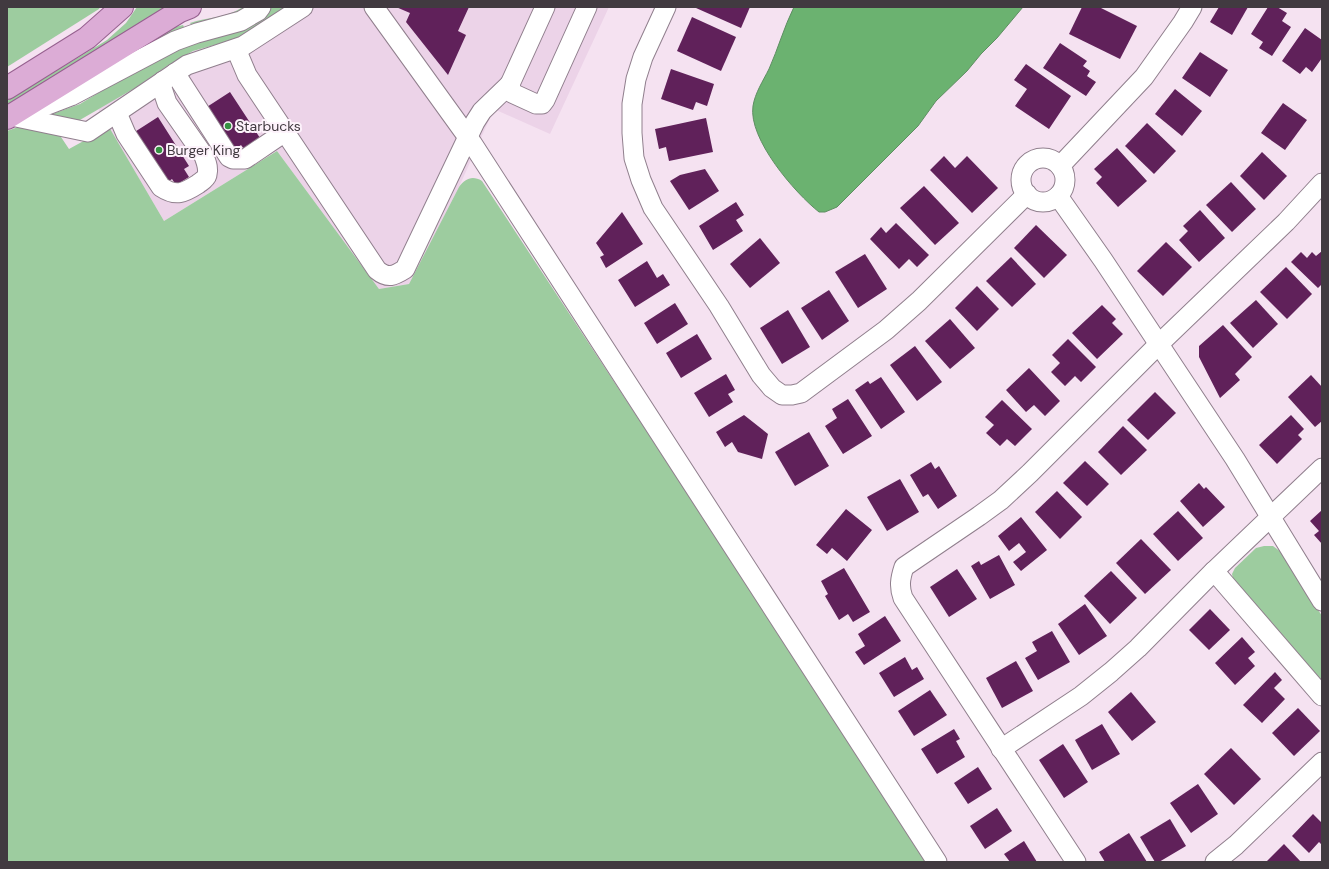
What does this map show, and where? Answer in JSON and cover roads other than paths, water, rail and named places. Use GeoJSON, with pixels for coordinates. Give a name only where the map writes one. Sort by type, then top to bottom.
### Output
{"type":"FeatureCollection","features":[{"type":"Feature","properties":{"kind":"main road"},"geometry":{"type":"LineString","coordinates":[[7,88],[87,38],[122,7]]}},
{"type":"Feature","properties":{"kind":"main road"},"geometry":{"type":"LineString","coordinates":[[10,119],[180,11],[190,7]]}},
{"type":"Feature","properties":{"kind":"street"},"geometry":{"type":"LineString","coordinates":[[10,119],[71,96],[175,41],[197,33],[241,21],[258,11],[261,7]]}},
{"type":"Feature","properties":{"kind":"street"},"geometry":{"type":"LineString","coordinates":[[10,119],[88,132],[186,65],[243,46],[303,7]]}},
{"type":"Feature","properties":{"kind":"street"},"geometry":{"type":"LineString","coordinates":[[374,7],[470,140],[937,862]]}},
{"type":"Feature","properties":{"kind":"street"},"geometry":{"type":"LineString","coordinates":[[236,49],[246,75],[377,270],[382,274],[394,276],[405,269],[470,140],[482,111],[510,84],[545,7]]}},
{"type":"Feature","properties":{"kind":"street"},"geometry":{"type":"LineString","coordinates":[[510,84],[512,93],[536,104],[542,104],[588,7]]}},
{"type":"Feature","properties":{"kind":"street"},"geometry":{"type":"LineString","coordinates":[[666,7],[643,58],[636,79],[632,104],[634,158],[641,180],[653,208],[719,306],[761,375],[772,388],[782,395],[801,393],[886,330],[919,301],[1027,194]]}},
{"type":"Feature","properties":{"kind":"street"},"geometry":{"type":"LineString","coordinates":[[1060,166],[1144,77],[1175,34],[1192,7]]}},
{"type":"Feature","properties":{"kind":"street"},"geometry":{"type":"LineString","coordinates":[[117,113],[126,134],[161,187],[168,192],[177,194],[186,192],[203,181],[207,175],[207,166],[204,156],[167,103],[162,88],[169,77]]}},
{"type":"Feature","properties":{"kind":"street"},"geometry":{"type":"LineString","coordinates":[[169,77],[229,157],[233,159],[244,159],[285,132]]}},
{"type":"Feature","properties":{"kind":"street"},"geometry":{"type":"LineString","coordinates":[[1047,158],[1060,166],[1065,178],[1062,191],[1058,196],[1045,202],[1038,201],[1027,194],[1023,188],[1022,180],[1026,166],[1032,161],[1047,158]]}},
{"type":"Feature","properties":{"kind":"street"},"geometry":{"type":"LineString","coordinates":[[1076,862],[903,598],[900,592],[900,580],[904,567],[961,530],[1001,500],[1159,344],[1286,222],[1322,183]]}},
{"type":"Feature","properties":{"kind":"street"},"geometry":{"type":"LineString","coordinates":[[1058,196],[1103,260],[1235,459],[1322,601]]}},
{"type":"Feature","properties":{"kind":"street"},"geometry":{"type":"LineString","coordinates":[[1001,749],[1081,696],[1111,672],[1143,643],[1214,571],[1322,468]]}},
{"type":"Feature","properties":{"kind":"street"},"geometry":{"type":"LineString","coordinates":[[1214,571],[1322,696]]}},
{"type":"Feature","properties":{"kind":"street"},"geometry":{"type":"LineString","coordinates":[[1215,862],[1236,845],[1322,762]]}},
{"type":"Feature","properties":{"kind":"place","name":"Starbucks"},"geometry":{"type":"Point","coordinates":[228,126]}},
{"type":"Feature","properties":{"kind":"place","name":"Burger King"},"geometry":{"type":"Point","coordinates":[159,150]}}]}
